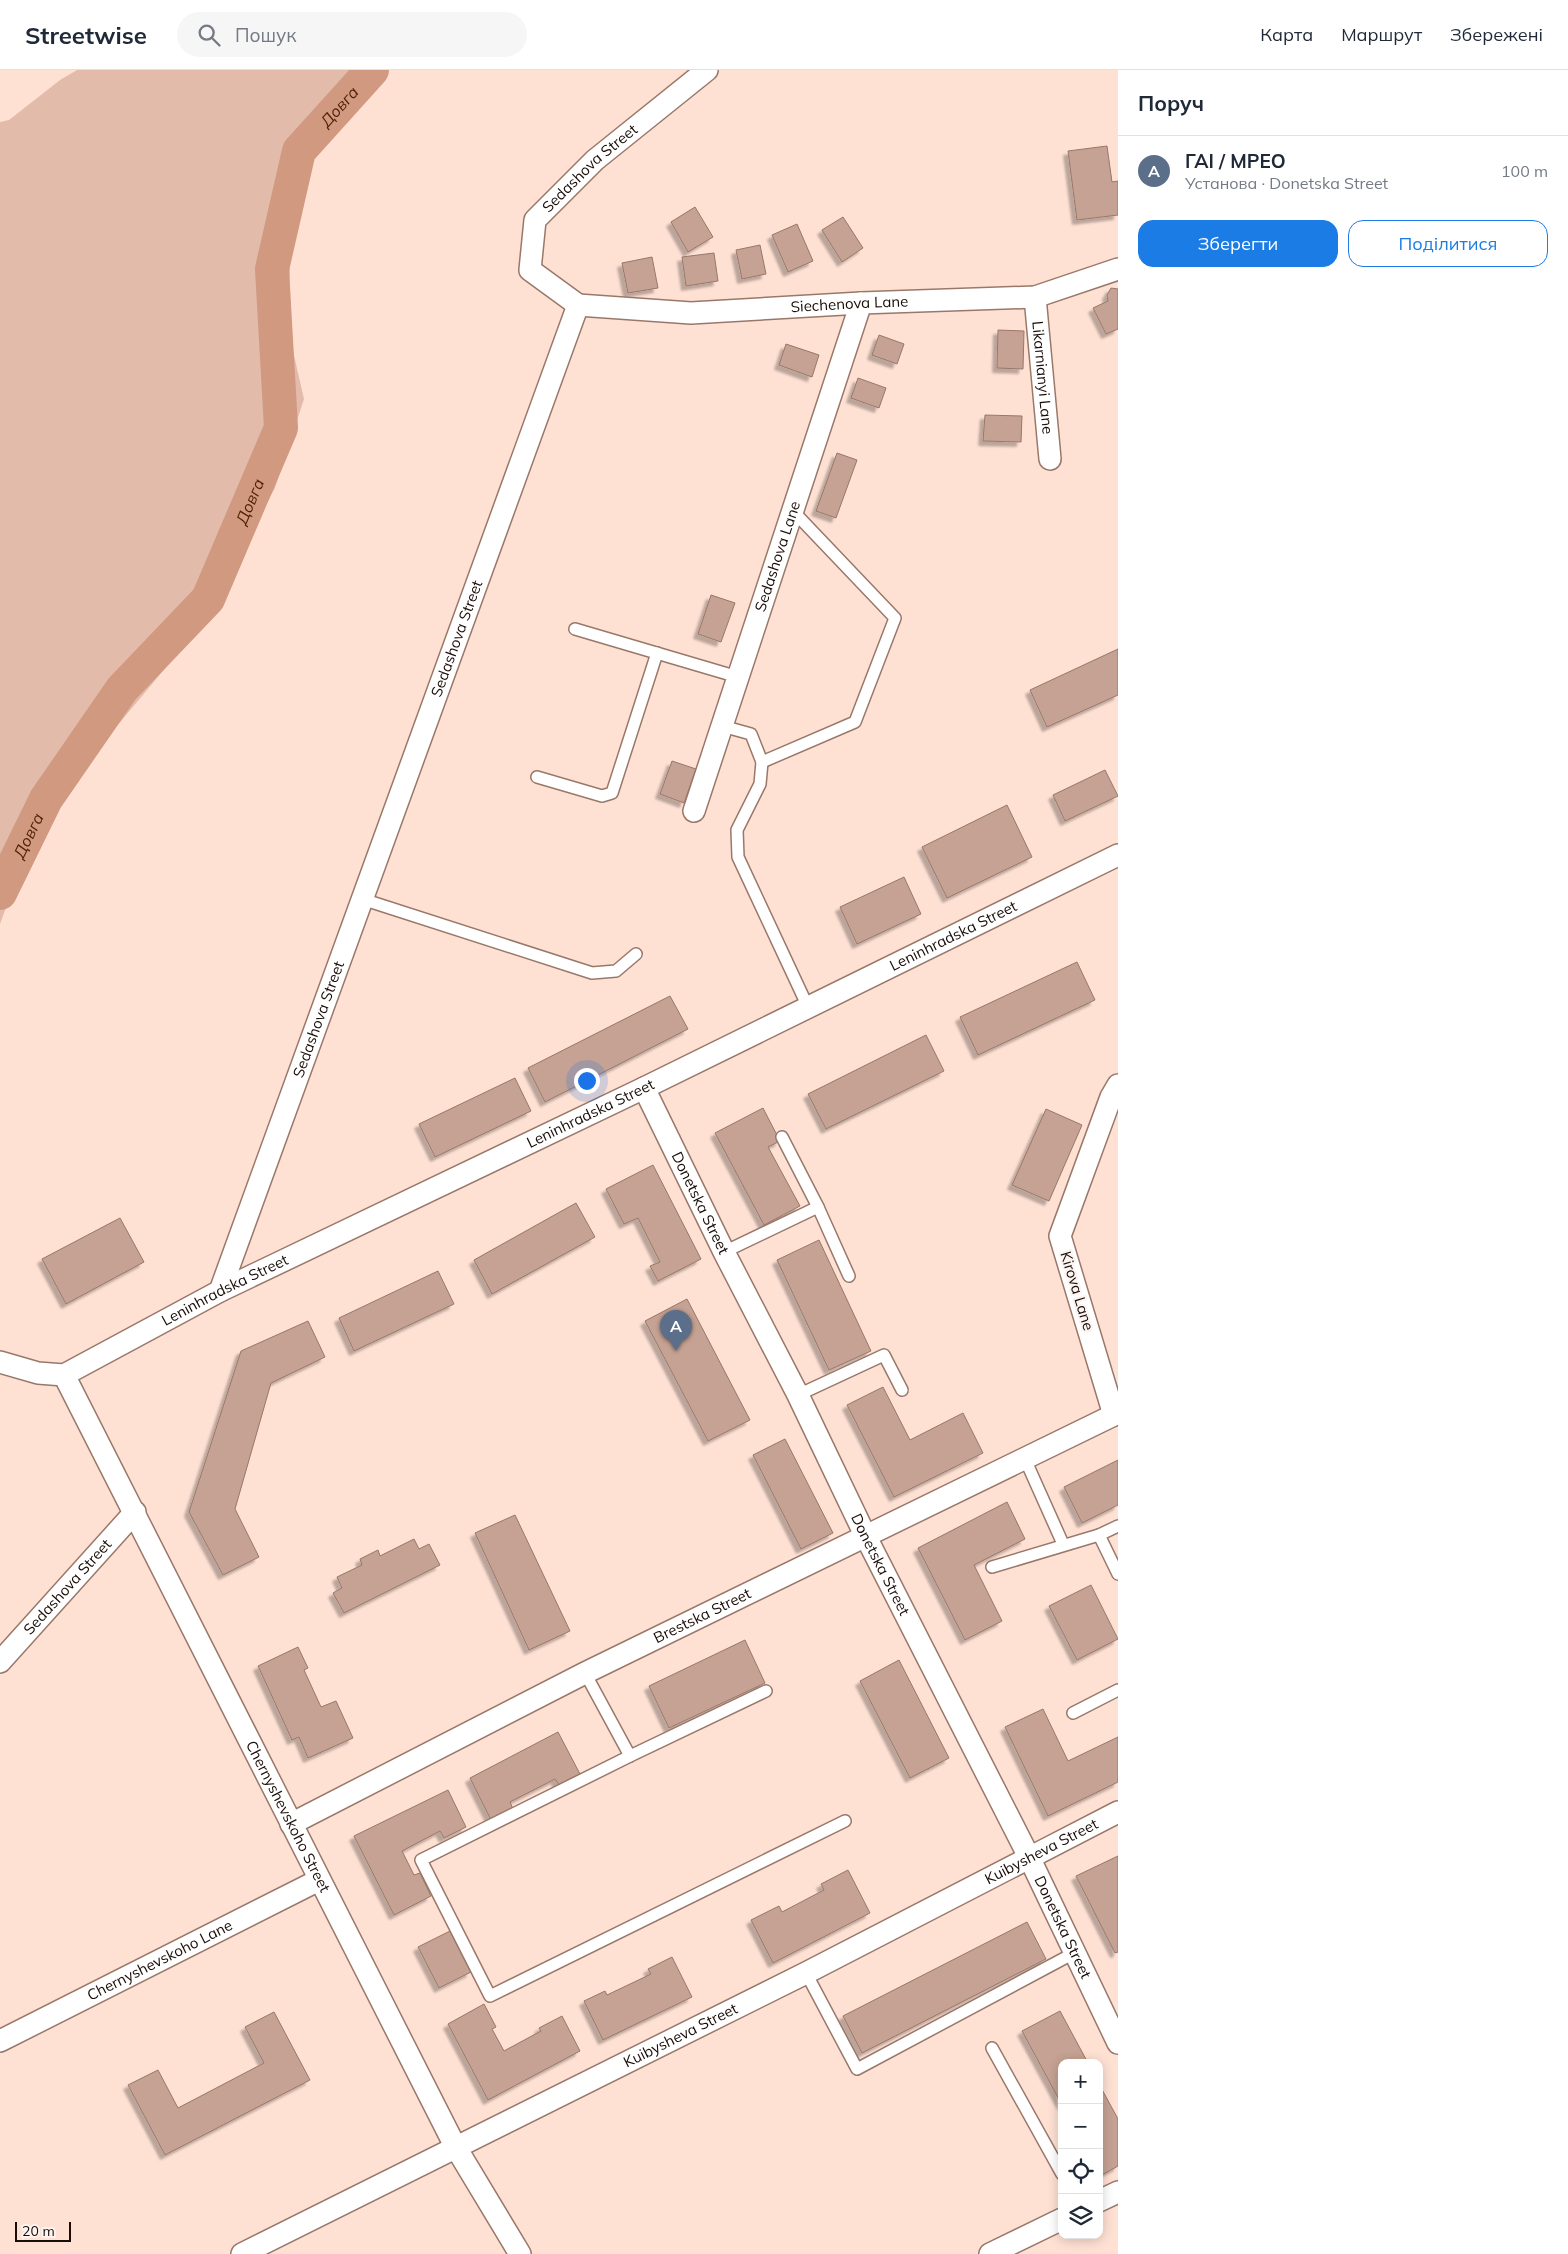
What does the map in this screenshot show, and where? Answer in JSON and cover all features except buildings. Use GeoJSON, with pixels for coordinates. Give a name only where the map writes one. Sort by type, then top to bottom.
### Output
{"type":"FeatureCollection","features":[{"type":"Feature","properties":{"kind":"street","name":"Sedashova Street"},"geometry":{"type":"LineString","coordinates":[[220,1291],[578,305],[530,270],[535,220],[595,160],[708,70]]}},
{"type":"Feature","properties":{"kind":"street","name":"Siechenova Lane"},"geometry":{"type":"LineString","coordinates":[[578,305],[691,313],[861,303],[1034,297],[1118,269]]}},
{"type":"Feature","properties":{"kind":"street","name":"Likarnianyi Lane"},"geometry":{"type":"LineString","coordinates":[[1034,297],[1050,460]]}},
{"type":"Feature","properties":{"kind":"street","name":"Sedashova Lane"},"geometry":{"type":"LineString","coordinates":[[694,811],[861,303]]}},
{"type":"Feature","properties":{"kind":"street","name":"Leninhradska Street"},"geometry":{"type":"LineString","coordinates":[[64,1375],[220,1291],[644,1088],[1118,855]]}},
{"type":"Feature","properties":{"kind":"street","name":"Kirova Lane"},"geometry":{"type":"LineString","coordinates":[[1116,1414],[1060,1236],[1111,1097],[1118,1085]]}},
{"type":"Feature","properties":{"kind":"street","name":"Donetska Street"},"geometry":{"type":"LineString","coordinates":[[644,1088],[724,1252],[798,1395],[865,1535],[1029,1857],[1118,2043]]}},
{"type":"Feature","properties":{"kind":"street"},"geometry":{"type":"LineString","coordinates":[[0,1362],[38,1373],[64,1375]]}},
{"type":"Feature","properties":{"kind":"street","name":"Chernyshevskoho Street"},"geometry":{"type":"LineString","coordinates":[[64,1375],[455,2146],[520,2254]]}},
{"type":"Feature","properties":{"kind":"street","name":"Brestska Street"},"geometry":{"type":"LineString","coordinates":[[291,1824],[585,1673],[1116,1414]]}},
{"type":"Feature","properties":{"kind":"street","name":"Sedashova Street"},"geometry":{"type":"LineString","coordinates":[[0,1662],[135,1512]]}},
{"type":"Feature","properties":{"kind":"street","name":"Kuibysheva Street"},"geometry":{"type":"LineString","coordinates":[[242,2254],[455,2146],[806,1973],[1118,1812]]}},
{"type":"Feature","properties":{"kind":"street","name":"Chernyshevskoho Lane"},"geometry":{"type":"LineString","coordinates":[[0,2041],[319,1880]]}},
{"type":"Feature","properties":{"kind":"street"},"geometry":{"type":"LineString","coordinates":[[1103,2199],[1118,2192]]}},
{"type":"Feature","properties":{"kind":"street"},"geometry":{"type":"LineString","coordinates":[[990,2254],[1058,2221]]}},
{"type":"Feature","properties":{"kind":"lane"},"geometry":{"type":"LineString","coordinates":[[762,762],[855,722],[895,618],[793,511]]}},
{"type":"Feature","properties":{"kind":"lane"},"geometry":{"type":"LineString","coordinates":[[575,629],[738,677]]}},
{"type":"Feature","properties":{"kind":"lane"},"geometry":{"type":"LineString","coordinates":[[537,777],[602,796],[612,793],[657,653]]}},
{"type":"Feature","properties":{"kind":"lane"},"geometry":{"type":"LineString","coordinates":[[722,726],[751,734],[762,762],[760,784],[737,830],[738,857],[808,1007]]}},
{"type":"Feature","properties":{"kind":"lane"},"geometry":{"type":"LineString","coordinates":[[362,899],[592,973],[616,972],[636,954]]}},
{"type":"Feature","properties":{"kind":"lane"},"geometry":{"type":"LineString","coordinates":[[782,1137],[818,1207],[848,1276]]}},
{"type":"Feature","properties":{"kind":"lane"},"geometry":{"type":"LineString","coordinates":[[724,1252],[818,1207]]}},
{"type":"Feature","properties":{"kind":"lane"},"geometry":{"type":"LineString","coordinates":[[798,1395],[884,1355],[902,1390]]}},
{"type":"Feature","properties":{"kind":"lane"},"geometry":{"type":"LineString","coordinates":[[1025,1459],[1063,1544]]}},
{"type":"Feature","properties":{"kind":"lane"},"geometry":{"type":"LineString","coordinates":[[992,1567],[1063,1544],[1099,1535],[1118,1526]]}},
{"type":"Feature","properties":{"kind":"lane"},"geometry":{"type":"LineString","coordinates":[[1099,1535],[1118,1574]]}},
{"type":"Feature","properties":{"kind":"lane"},"geometry":{"type":"LineString","coordinates":[[585,1673],[630,1756]]}},
{"type":"Feature","properties":{"kind":"lane"},"geometry":{"type":"LineString","coordinates":[[1073,1713],[1118,1691]]}},
{"type":"Feature","properties":{"kind":"lane"},"geometry":{"type":"LineString","coordinates":[[766,1692],[630,1756],[421,1860],[490,1996],[845,1821]]}},
{"type":"Feature","properties":{"kind":"lane"},"geometry":{"type":"LineString","coordinates":[[806,1973],[857,2069],[1076,1952]]}},
{"type":"Feature","properties":{"kind":"lane"},"geometry":{"type":"LineString","coordinates":[[992,2048],[1058,2167]]}},
{"type":"Feature","properties":{"kind":"shaded area"},"geometry":{"type":"Polygon","coordinates":[[[77,70],[379,70],[315,156],[291,235],[288,329],[304,399],[275,488],[249,536],[168,665],[111,733],[46,799],[0,924],[0,122],[9,120],[60,80],[77,70]]]}},
{"type":"Feature","properties":{"kind":"waterway","name":"Довга"},"geometry":{"type":"LineString","coordinates":[[0,893],[46,799],[122,689],[208,599],[281,428],[272,269],[299,151],[372,70]]}},
{"type":"Feature","properties":{"kind":"place","name":"ГАІ / МРЕО"},"geometry":{"type":"Point","coordinates":[676,1351]}}]}
